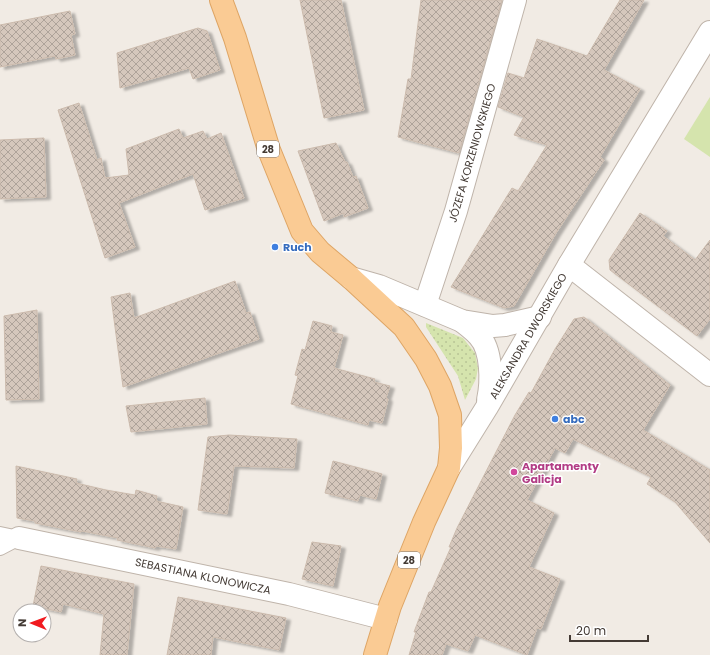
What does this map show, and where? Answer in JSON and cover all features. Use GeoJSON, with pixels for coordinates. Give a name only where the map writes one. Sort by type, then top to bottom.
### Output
{"type":"FeatureCollection","features":[{"type":"Feature","properties":{"kind":"main road","name":"28"},"geometry":{"type":"LineString","coordinates":[[221,0],[235,38],[268,150],[302,231],[320,252],[351,278],[404,327],[426,360],[440,386],[450,415],[451,448],[449,468]]}},
{"type":"Feature","properties":{"kind":"main road","name":"ALEKSANDRA DWORSKIEGO"},"geometry":{"type":"LineString","coordinates":[[375,655],[386,619],[424,522],[449,468]]}},
{"type":"Feature","properties":{"kind":"street","name":"JÓZEFA KORZENIOWSKIEGO"},"geometry":{"type":"LineString","coordinates":[[424,305],[456,211],[515,0]]}},
{"type":"Feature","properties":{"kind":"street","name":"ALEKSANDRA DWORSKIEGO"},"geometry":{"type":"LineString","coordinates":[[449,468],[487,407],[569,265],[710,32]]}},
{"type":"Feature","properties":{"kind":"street"},"geometry":{"type":"LineString","coordinates":[[569,265],[710,375]]}},
{"type":"Feature","properties":{"kind":"street"},"geometry":{"type":"LineString","coordinates":[[351,278],[379,286],[462,321],[493,326],[506,325],[540,317]]}},
{"type":"Feature","properties":{"kind":"street"},"geometry":{"type":"LineString","coordinates":[[462,321],[480,336],[486,350],[490,376],[490,389],[487,407]]}},
{"type":"Feature","properties":{"kind":"street","name":"SEBASTIANA KLONOWICZA"},"geometry":{"type":"LineString","coordinates":[[10,536],[290,594],[386,619]]}},
{"type":"Feature","properties":{"kind":"lane"},"geometry":{"type":"LineString","coordinates":[[0,548],[10,536]]}},
{"type":"Feature","properties":{"kind":"green space"},"geometry":{"type":"Polygon","coordinates":[[[710,97],[710,157],[684,139],[710,97]]]}},
{"type":"Feature","properties":{"kind":"green space"},"geometry":{"type":"Polygon","coordinates":[[[426,323],[463,338],[475,353],[478,368],[476,379],[465,400],[458,376],[426,327],[426,323]]]}},
{"type":"Feature","properties":{"kind":"building"},"geometry":{"type":"Polygon","coordinates":[[[300,0],[341,0],[364,110],[324,118],[300,0]]]}},
{"type":"Feature","properties":{"kind":"building"},"geometry":{"type":"Polygon","coordinates":[[[421,0],[502,0],[459,153],[398,137],[408,79],[411,79],[421,0]]]}},
{"type":"Feature","properties":{"kind":"building"},"geometry":{"type":"Polygon","coordinates":[[[620,0],[644,0],[604,70],[640,89],[600,157],[604,160],[556,233],[514,306],[504,308],[451,287],[512,188],[518,191],[547,145],[514,135],[524,117],[498,107],[508,73],[524,78],[537,39],[587,56],[620,0]]]}},
{"type":"Feature","properties":{"kind":"building"},"geometry":{"type":"Polygon","coordinates":[[[70,11],[75,34],[71,35],[75,55],[56,59],[55,56],[0,67],[0,25],[70,11]]]}},
{"type":"Feature","properties":{"kind":"building"},"geometry":{"type":"Polygon","coordinates":[[[198,28],[207,31],[220,70],[193,79],[189,68],[120,88],[117,53],[198,28]]]}},
{"type":"Feature","properties":{"kind":"building"},"geometry":{"type":"Polygon","coordinates":[[[79,103],[97,160],[101,158],[105,178],[129,175],[126,149],[179,129],[183,138],[203,131],[207,139],[221,133],[244,198],[205,210],[193,174],[119,203],[135,247],[105,258],[58,110],[79,103]]]}},
{"type":"Feature","properties":{"kind":"building"},"geometry":{"type":"Polygon","coordinates":[[[44,138],[46,197],[0,199],[0,140],[44,138]]]}},
{"type":"Feature","properties":{"kind":"building"},"geometry":{"type":"Polygon","coordinates":[[[336,143],[345,162],[347,162],[353,177],[356,176],[368,208],[344,217],[344,213],[324,221],[298,151],[336,143]]]}},
{"type":"Feature","properties":{"kind":"building"},"geometry":{"type":"Polygon","coordinates":[[[640,213],[667,231],[663,236],[695,260],[710,240],[710,319],[697,336],[610,270],[609,260],[640,213]]]}},
{"type":"Feature","properties":{"kind":"building"},"geometry":{"type":"Polygon","coordinates":[[[235,281],[246,313],[250,312],[259,339],[123,387],[111,297],[130,293],[134,318],[235,281]]]}},
{"type":"Feature","properties":{"kind":"building"},"geometry":{"type":"Polygon","coordinates":[[[37,310],[39,399],[6,400],[4,316],[37,310]]]}},
{"type":"Feature","properties":{"kind":"building"},"geometry":{"type":"Polygon","coordinates":[[[584,317],[670,385],[643,430],[710,470],[710,543],[675,502],[647,484],[651,477],[573,439],[565,453],[555,448],[527,500],[554,513],[529,567],[560,579],[541,629],[537,628],[527,655],[475,635],[468,651],[446,644],[442,655],[409,655],[416,632],[414,632],[429,592],[431,592],[451,547],[449,547],[457,528],[515,415],[529,392],[531,393],[555,349],[574,319],[584,317]]]}},
{"type":"Feature","properties":{"kind":"building"},"geometry":{"type":"Polygon","coordinates":[[[313,321],[332,326],[331,332],[343,335],[334,368],[375,379],[374,382],[390,386],[386,398],[388,399],[382,423],[369,420],[368,425],[291,404],[298,376],[295,375],[302,349],[305,350],[313,321]]]}},
{"type":"Feature","properties":{"kind":"building"},"geometry":{"type":"Polygon","coordinates":[[[205,398],[207,424],[131,432],[126,406],[205,398]]]}},
{"type":"Feature","properties":{"kind":"building"},"geometry":{"type":"Polygon","coordinates":[[[229,435],[297,439],[294,468],[234,466],[227,514],[198,510],[208,437],[229,435]]]}},
{"type":"Feature","properties":{"kind":"building"},"geometry":{"type":"Polygon","coordinates":[[[333,461],[382,474],[376,499],[360,495],[358,501],[325,493],[333,461]]]}},
{"type":"Feature","properties":{"kind":"building"},"geometry":{"type":"Polygon","coordinates":[[[16,466],[77,479],[76,483],[106,490],[135,495],[136,490],[157,496],[156,501],[183,507],[176,549],[156,546],[155,548],[117,540],[118,538],[35,523],[35,521],[17,518],[16,466]]]}},
{"type":"Feature","properties":{"kind":"building"},"geometry":{"type":"Polygon","coordinates":[[[312,542],[341,546],[333,586],[302,579],[312,542]]]}},
{"type":"Feature","properties":{"kind":"building"},"geometry":{"type":"Polygon","coordinates":[[[41,566],[134,584],[127,655],[100,655],[104,614],[63,604],[61,612],[52,610],[52,603],[34,603],[41,566]]]}},
{"type":"Feature","properties":{"kind":"building"},"geometry":{"type":"Polygon","coordinates":[[[178,597],[286,618],[279,650],[213,637],[211,655],[167,655],[178,597]]]}},
{"type":"Feature","properties":{"kind":"place","name":"Ruch"},"geometry":{"type":"Point","coordinates":[275,247]}},
{"type":"Feature","properties":{"kind":"place","name":"abc"},"geometry":{"type":"Point","coordinates":[555,419]}},
{"type":"Feature","properties":{"kind":"place","name":"Apartamenty Galicja"},"geometry":{"type":"Point","coordinates":[514,472]}}]}
